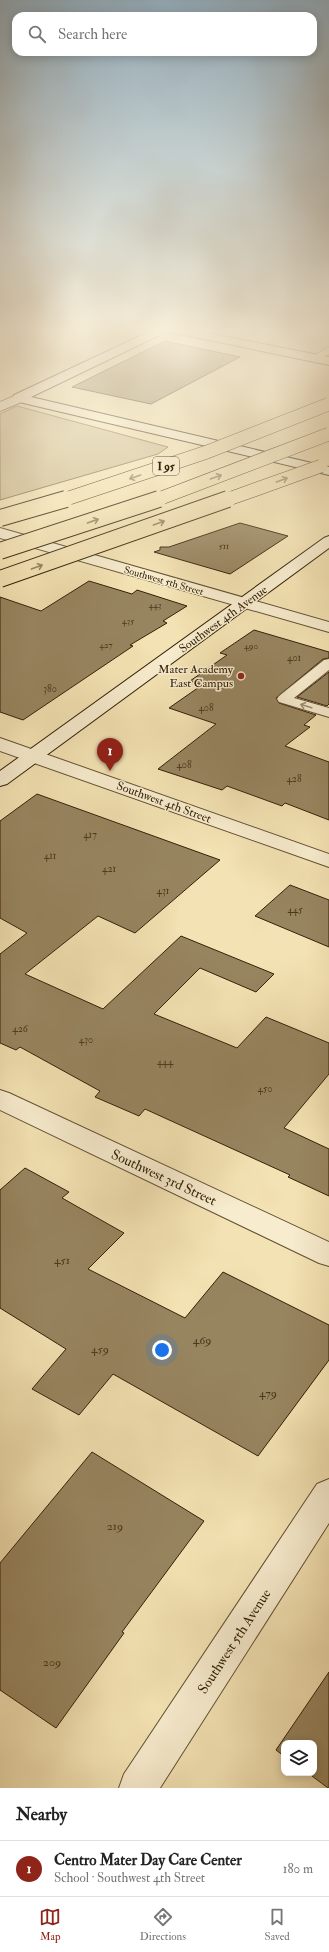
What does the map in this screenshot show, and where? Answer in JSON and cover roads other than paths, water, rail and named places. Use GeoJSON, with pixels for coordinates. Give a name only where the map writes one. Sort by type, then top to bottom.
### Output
{"type":"FeatureCollection","features":[{"type":"Feature","properties":{"kind":"main road","name":"I 95"},"geometry":{"type":"LineString","coordinates":[[0,518],[78,496],[197,456],[309,412]]}},
{"type":"Feature","properties":{"kind":"main road","name":"I 95"},"geometry":{"type":"LineString","coordinates":[[0,552],[147,503],[329,434]]}},
{"type":"Feature","properties":{"kind":"main road"},"geometry":{"type":"LineString","coordinates":[[0,579],[325,468]]}},
{"type":"Feature","properties":{"kind":"street"},"geometry":{"type":"LineString","coordinates":[[82,412],[325,468]]}},
{"type":"Feature","properties":{"kind":"street","name":"Southwest 5th Street"},"geometry":{"type":"LineString","coordinates":[[0,533],[329,627]]}},
{"type":"Feature","properties":{"kind":"street","name":"Southwest 4th Avenue"},"geometry":{"type":"LineString","coordinates":[[0,780],[329,541]]}},
{"type":"Feature","properties":{"kind":"street","name":"Southwest 4th Street"},"geometry":{"type":"LineString","coordinates":[[0,744],[329,861]]}},
{"type":"Feature","properties":{"kind":"street","name":"Southwest 3rd Street"},"geometry":{"type":"LineString","coordinates":[[0,1099],[329,1255]]}},
{"type":"Feature","properties":{"kind":"street","name":"Southwest 5th Avenue"},"geometry":{"type":"LineString","coordinates":[[138,1788],[329,1494]]}},
{"type":"Feature","properties":{"kind":"lane"},"geometry":{"type":"LineString","coordinates":[[329,663],[284,699],[329,713]]}},
{"type":"Feature","properties":{"kind":"place","name":"Mater Academy East Campus"},"geometry":{"type":"Point","coordinates":[241,676]}},
{"type":"Feature","properties":{"kind":"place","name":"Centro Mater Day Care Center"},"geometry":{"type":"Point","coordinates":[110,771]}}]}
